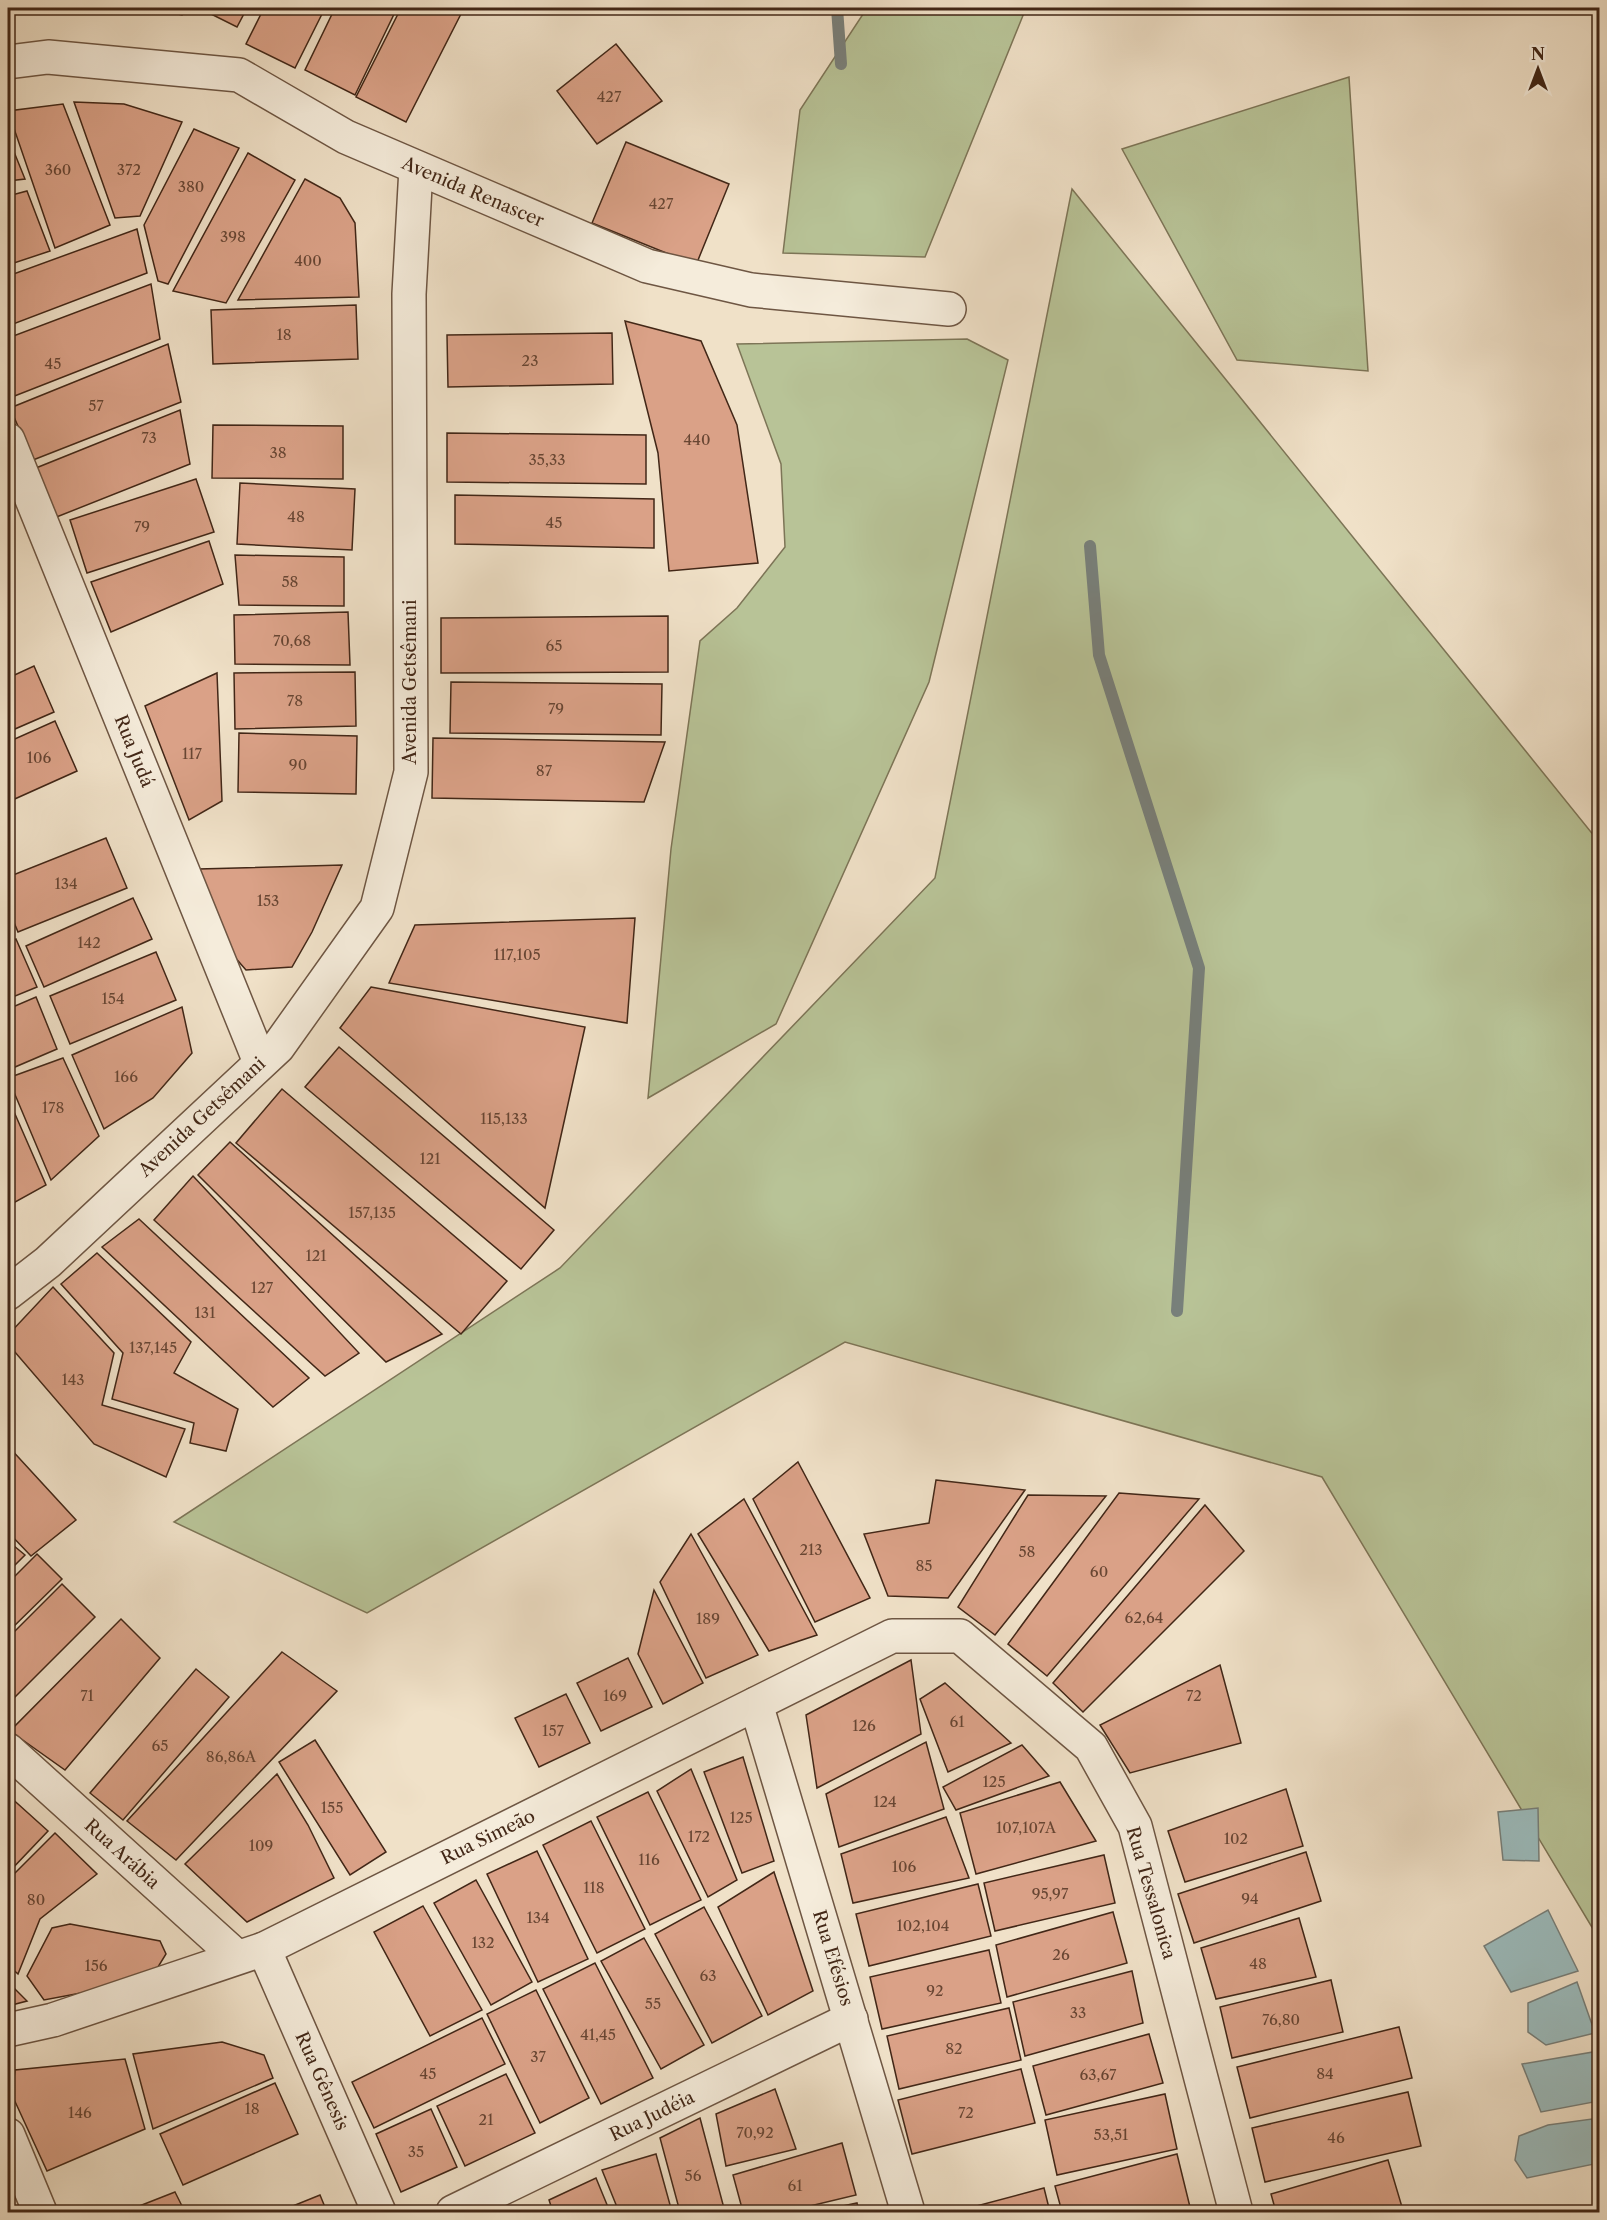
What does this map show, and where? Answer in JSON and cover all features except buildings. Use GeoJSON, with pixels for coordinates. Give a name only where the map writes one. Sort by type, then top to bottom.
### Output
{"type":"FeatureCollection","features":[{"type":"Feature","properties":{"kind":"street","name":"Avenida Renascer"},"geometry":{"type":"LineString","coordinates":[[8,62],[48,57],[239,75],[346,137],[647,266],[752,290],[949,309]]}},
{"type":"Feature","properties":{"kind":"street","name":"Avenida Getsêmani"},"geometry":{"type":"LineString","coordinates":[[8,1293],[48,1262],[278,1047],[377,908],[411,772],[409,294],[416,168]]}},
{"type":"Feature","properties":{"kind":"street","name":"Rua Judá"},"geometry":{"type":"LineString","coordinates":[[8,440],[260,1062]]}},
{"type":"Feature","properties":{"kind":"street","name":"Rua Simeão"},"geometry":{"type":"LineString","coordinates":[[8,2030],[53,2020],[251,1953],[892,1636],[960,1636]]}},
{"type":"Feature","properties":{"kind":"street","name":"Rua Tessalonica"},"geometry":{"type":"LineString","coordinates":[[960,1636],[1091,1747],[1135,1826],[1236,2212]]}},
{"type":"Feature","properties":{"kind":"street","name":"Rua Efésios"},"geometry":{"type":"LineString","coordinates":[[756,1704],[908,2212]]}},
{"type":"Feature","properties":{"kind":"street","name":"Rua Arábia"},"geometry":{"type":"LineString","coordinates":[[8,1750],[251,1953]]}},
{"type":"Feature","properties":{"kind":"street","name":"Rua Gênesis"},"geometry":{"type":"LineString","coordinates":[[251,1953],[379,2212]]}},
{"type":"Feature","properties":{"kind":"street","name":"Rua Judéia"},"geometry":{"type":"LineString","coordinates":[[453,2212],[851,2019]]}},
{"type":"Feature","properties":{"kind":"street"},"geometry":{"type":"LineString","coordinates":[[8,2135],[40,2212]]}},
{"type":"Feature","properties":{"kind":"green space"},"geometry":{"type":"Polygon","coordinates":[[[867,8],[1026,8],[925,257],[783,253],[800,110],[867,8]]]}},
{"type":"Feature","properties":{"kind":"green space"},"geometry":{"type":"Polygon","coordinates":[[[1349,77],[1368,371],[1237,360],[1122,149],[1349,77]]]}},
{"type":"Feature","properties":{"kind":"green space"},"geometry":{"type":"Polygon","coordinates":[[[1072,189],[1599,842],[1599,1939],[1322,1477],[845,1342],[367,1613],[174,1522],[560,1268],[935,878],[1072,189]]]}},
{"type":"Feature","properties":{"kind":"green space"},"geometry":{"type":"Polygon","coordinates":[[[967,339],[1008,360],[929,682],[776,1024],[648,1098],[671,849],[700,641],[737,608],[785,547],[781,464],[737,344],[967,339]]]}},
{"type":"Feature","properties":{"kind":"water"},"geometry":{"type":"Polygon","coordinates":[[[1538,1808],[1539,1861],[1503,1860],[1498,1812],[1538,1808]]]}},
{"type":"Feature","properties":{"kind":"water"},"geometry":{"type":"Polygon","coordinates":[[[1548,1910],[1578,1971],[1511,1992],[1484,1946],[1548,1910]]]}},
{"type":"Feature","properties":{"kind":"water"},"geometry":{"type":"Polygon","coordinates":[[[1577,1982],[1595,2033],[1546,2045],[1528,2032],[1528,2003],[1577,1982]]]}},
{"type":"Feature","properties":{"kind":"water"},"geometry":{"type":"Polygon","coordinates":[[[1599,2051],[1599,2101],[1541,2112],[1522,2064],[1599,2051]]]}},
{"type":"Feature","properties":{"kind":"water"},"geometry":{"type":"Polygon","coordinates":[[[1592,2119],[1599,2145],[1599,2163],[1527,2178],[1515,2160],[1519,2136],[1548,2125],[1592,2119]]]}},
{"type":"Feature","properties":{"kind":"waterway"},"geometry":{"type":"LineString","coordinates":[[837,8],[841,64]]}},
{"type":"Feature","properties":{"kind":"waterway"},"geometry":{"type":"LineString","coordinates":[[1090,546],[1099,655],[1199,968],[1177,1311]]}}]}
